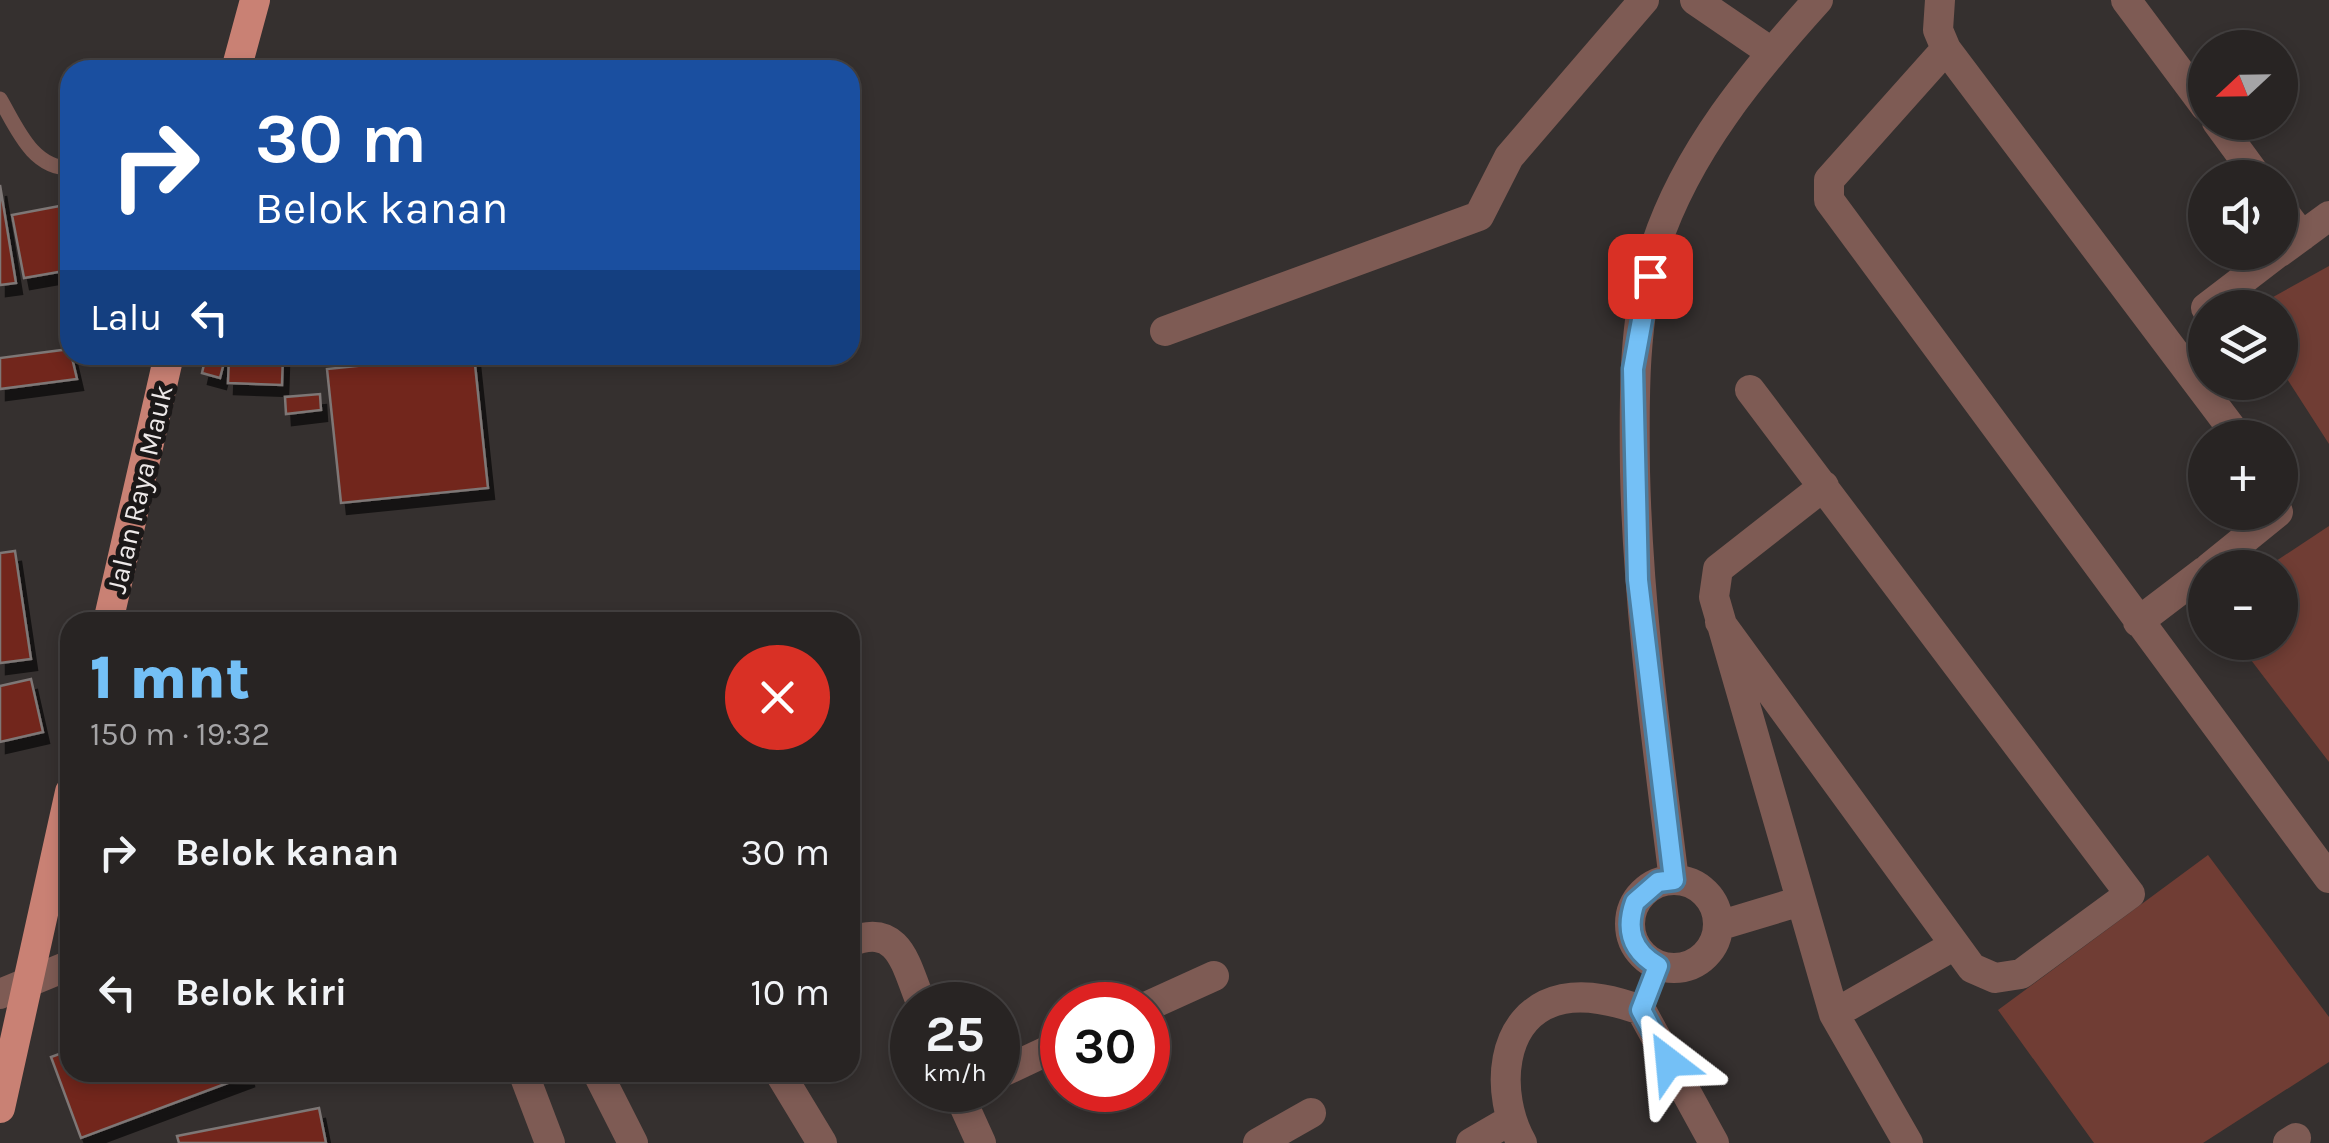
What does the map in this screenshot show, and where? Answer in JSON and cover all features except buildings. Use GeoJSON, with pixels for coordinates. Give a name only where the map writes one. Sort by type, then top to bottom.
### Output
{"type":"FeatureCollection","features":[{"type":"Feature","properties":{"kind":"main road"},"geometry":{"type":"LineString","coordinates":[[239,60],[255,0]]}},
{"type":"Feature","properties":{"kind":"main road","name":"Jalan Raya Mauk"},"geometry":{"type":"LineString","coordinates":[[110,612],[167,365]]}},
{"type":"Feature","properties":{"kind":"main road"},"geometry":{"type":"LineString","coordinates":[[0,1108],[13,988],[60,826]]}},
{"type":"Feature","properties":{"kind":"street"},"geometry":{"type":"LineString","coordinates":[[1674,880],[1638,580],[1633,369],[1656,246],[1700,149],[1772,52],[1818,0]]}},
{"type":"Feature","properties":{"kind":"street"},"geometry":{"type":"LineString","coordinates":[[1940,0],[1938,30],[1946,48],[2226,420]]}},
{"type":"Feature","properties":{"kind":"street"},"geometry":{"type":"LineString","coordinates":[[2126,0],[2188,83]]}},
{"type":"Feature","properties":{"kind":"street"},"geometry":{"type":"LineString","coordinates":[[1698,2],[1772,52]]}},
{"type":"Feature","properties":{"kind":"street"},"geometry":{"type":"LineString","coordinates":[[1165,330],[1479,216],[1509,156],[1637,4]]}},
{"type":"Feature","properties":{"kind":"street"},"geometry":{"type":"LineString","coordinates":[[1946,48],[1834,173],[1826,188],[1829,200],[2329,878]]}},
{"type":"Feature","properties":{"kind":"street"},"geometry":{"type":"LineString","coordinates":[[2298,239],[2329,216]]}},
{"type":"Feature","properties":{"kind":"street"},"geometry":{"type":"LineString","coordinates":[[2229,290],[2256,270]]}},
{"type":"Feature","properties":{"kind":"street"},"geometry":{"type":"LineString","coordinates":[[2165,338],[2188,321]]}},
{"type":"Feature","properties":{"kind":"street"},"geometry":{"type":"LineString","coordinates":[[1720,622],[1972,968],[1995,978],[2021,974],[2130,894],[1750,390]]}},
{"type":"Feature","properties":{"kind":"street"},"geometry":{"type":"LineString","coordinates":[[1824,486],[1718,569],[1714,597],[1834,1014],[1908,1143]]}},
{"type":"Feature","properties":{"kind":"street"},"geometry":{"type":"LineString","coordinates":[[2231,550],[2256,530]]}},
{"type":"Feature","properties":{"kind":"street"},"geometry":{"type":"LineString","coordinates":[[2138,622],[2188,584]]}},
{"type":"Feature","properties":{"kind":"street"},"geometry":{"type":"LineString","coordinates":[[1674,880],[1703,890],[1712,902],[1718,926],[1713,946],[1690,967],[1658,966],[1635,946],[1630,916],[1645,890],[1674,880]]}},
{"type":"Feature","properties":{"kind":"street"},"geometry":{"type":"LineString","coordinates":[[1718,926],[1801,901]]}},
{"type":"Feature","properties":{"kind":"street"},"geometry":{"type":"LineString","coordinates":[[860,939],[876,934],[894,945],[911,982]]}},
{"type":"Feature","properties":{"kind":"street"},"geometry":{"type":"LineString","coordinates":[[1834,1014],[1953,946]]}},
{"type":"Feature","properties":{"kind":"street"},"geometry":{"type":"LineString","coordinates":[[1641,1010],[1658,966]]}},
{"type":"Feature","properties":{"kind":"street"},"geometry":{"type":"LineString","coordinates":[[13,988],[60,969]]}},
{"type":"Feature","properties":{"kind":"street"},"geometry":{"type":"LineString","coordinates":[[1170,996],[1214,976]]}},
{"type":"Feature","properties":{"kind":"street"},"geometry":{"type":"LineString","coordinates":[[1471,1143],[1516,1132],[1504,1071],[1515,1035],[1532,1014],[1561,1000],[1611,1000],[1641,1010],[1714,1143]]}},
{"type":"Feature","properties":{"kind":"street"},"geometry":{"type":"LineString","coordinates":[[527,1082],[550,1143]]}},
{"type":"Feature","properties":{"kind":"street"},"geometry":{"type":"LineString","coordinates":[[603,1082],[634,1143]]}},
{"type":"Feature","properties":{"kind":"street"},"geometry":{"type":"LineString","coordinates":[[785,1082],[822,1143]]}},
{"type":"Feature","properties":{"kind":"street"},"geometry":{"type":"LineString","coordinates":[[968,1112],[981,1143]]}},
{"type":"Feature","properties":{"kind":"street"},"geometry":{"type":"LineString","coordinates":[[1258,1143],[1311,1113]]}},
{"type":"Feature","properties":{"kind":"lane"},"geometry":{"type":"LineString","coordinates":[[0,99],[32,151],[60,167]]}},
{"type":"Feature","properties":{"kind":"shaded area"},"geometry":{"type":"Polygon","coordinates":[[[2329,266],[2329,444],[2298,396],[2298,290],[2286,290],[2329,266]]]}},
{"type":"Feature","properties":{"kind":"shaded area"},"geometry":{"type":"Polygon","coordinates":[[[2329,526],[2329,762],[2251,660],[2298,660],[2298,550],[2293,550],[2329,526]]]}},
{"type":"Feature","properties":{"kind":"shaded area"},"geometry":{"type":"Polygon","coordinates":[[[2208,855],[2329,1017],[2329,1062],[2203,1143],[2094,1143],[1998,1010],[2208,855]]]}},
{"type":"Feature","properties":{"kind":"route"},"geometry":{"type":"LineString","coordinates":[[1650,276],[1633,369],[1638,580],[1674,880],[1658,882],[1645,890],[1630,916],[1630,932],[1645,959],[1658,966],[1641,1010],[1669,1062]]}}]}
